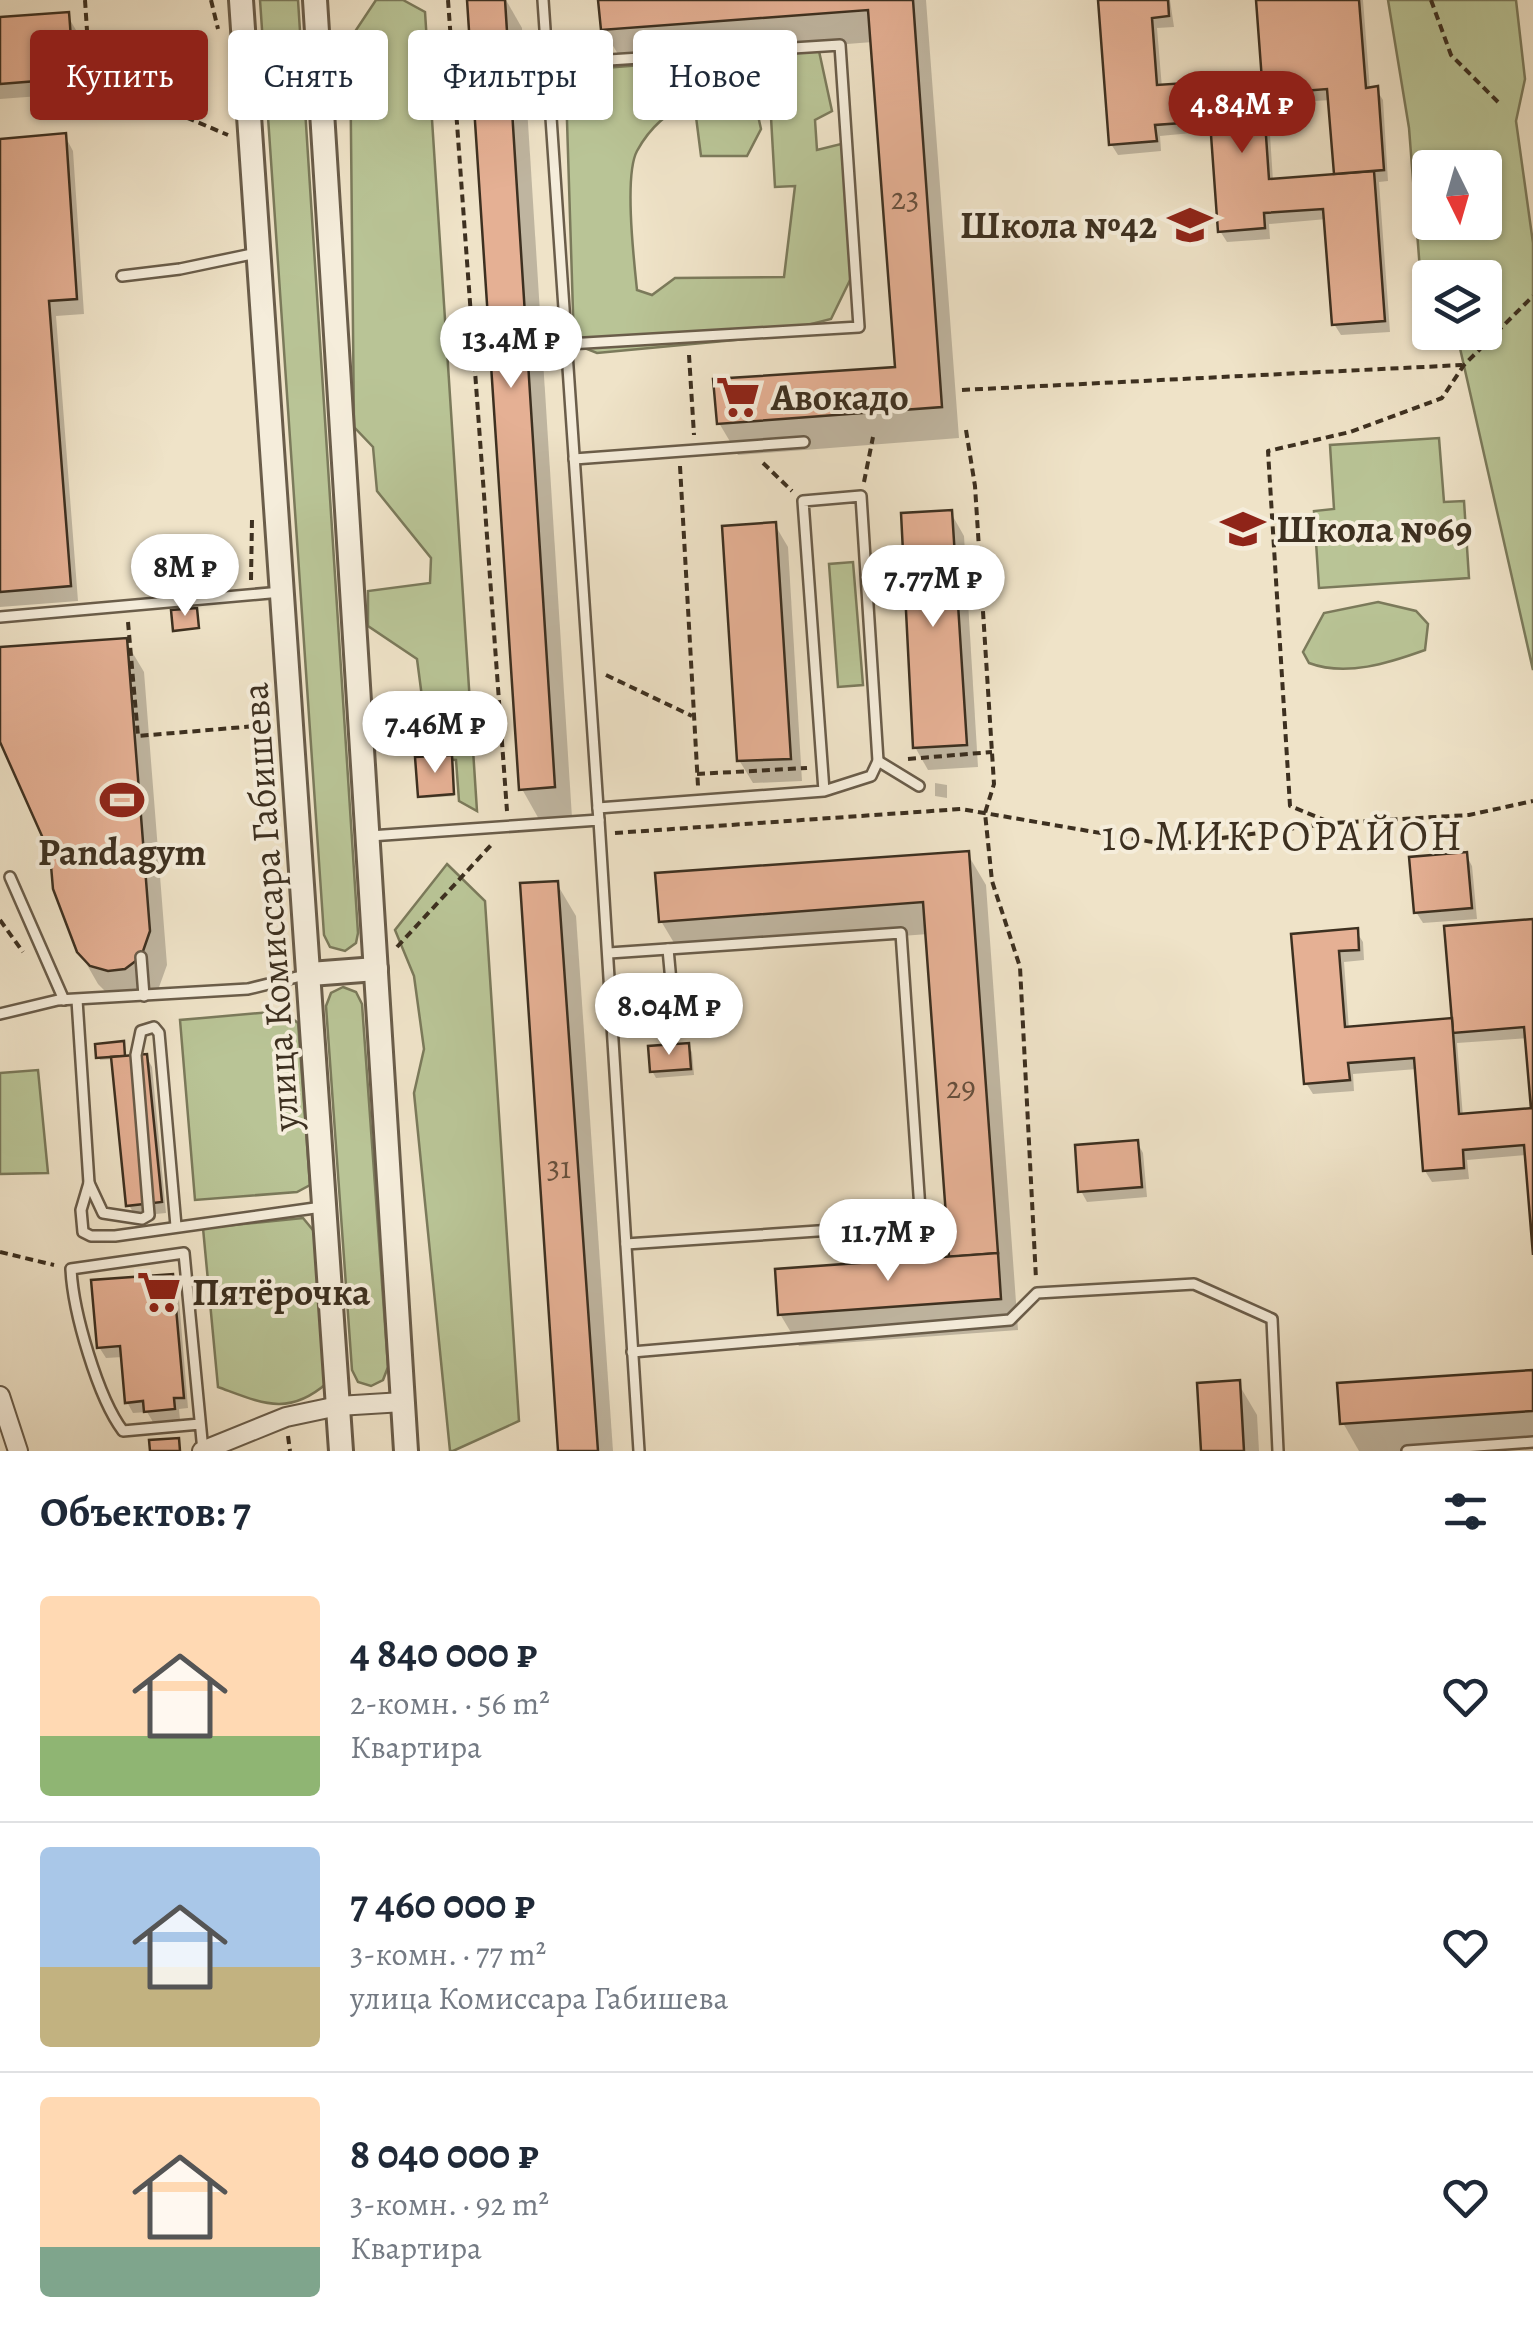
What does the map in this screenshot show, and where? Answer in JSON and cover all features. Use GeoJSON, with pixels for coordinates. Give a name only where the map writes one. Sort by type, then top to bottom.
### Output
{"type":"FeatureCollection","features":[{"type":"Feature","properties":{"kind":"street","name":"улица Комиссара Габишева"},"geometry":{"type":"LineString","coordinates":[[241,0],[341,1451]]}},
{"type":"Feature","properties":{"kind":"street"},"geometry":{"type":"LineString","coordinates":[[315,0],[406,1451]]}},
{"type":"Feature","properties":{"kind":"street"},"geometry":{"type":"LineString","coordinates":[[310,974],[376,969]]}},
{"type":"Feature","properties":{"kind":"street"},"geometry":{"type":"LineString","coordinates":[[0,1396],[18,1451]]}},
{"type":"Feature","properties":{"kind":"street"},"geometry":{"type":"LineString","coordinates":[[202,1451],[286,1417],[338,1406],[403,1402]]}},
{"type":"Feature","properties":{"kind":"lane"},"geometry":{"type":"LineString","coordinates":[[543,0],[545,30]]}},
{"type":"Feature","properties":{"kind":"lane"},"geometry":{"type":"LineString","coordinates":[[568,344],[860,327],[840,45],[613,60]]}},
{"type":"Feature","properties":{"kind":"lane"},"geometry":{"type":"LineString","coordinates":[[551,120],[640,1451]]}},
{"type":"Feature","properties":{"kind":"lane"},"geometry":{"type":"LineString","coordinates":[[122,276],[259,253]]}},
{"type":"Feature","properties":{"kind":"lane"},"geometry":{"type":"LineString","coordinates":[[574,459],[804,442]]}},
{"type":"Feature","properties":{"kind":"lane"},"geometry":{"type":"LineString","coordinates":[[598,808],[824,791],[872,776],[878,761],[860,496],[803,501],[824,791]]}},
{"type":"Feature","properties":{"kind":"lane"},"geometry":{"type":"LineString","coordinates":[[0,617],[283,592]]}},
{"type":"Feature","properties":{"kind":"lane"},"geometry":{"type":"LineString","coordinates":[[878,761],[919,786]]}},
{"type":"Feature","properties":{"kind":"lane"},"geometry":{"type":"LineString","coordinates":[[368,836],[599,820]]}},
{"type":"Feature","properties":{"kind":"lane"},"geometry":{"type":"LineString","coordinates":[[10,877],[64,1000]]}},
{"type":"Feature","properties":{"kind":"lane"},"geometry":{"type":"LineString","coordinates":[[609,953],[901,933],[921,1224],[626,1244]]}},
{"type":"Feature","properties":{"kind":"lane"},"geometry":{"type":"LineString","coordinates":[[668,949],[675,1025]]}},
{"type":"Feature","properties":{"kind":"lane"},"geometry":{"type":"LineString","coordinates":[[140,957],[144,996]]}},
{"type":"Feature","properties":{"kind":"lane"},"geometry":{"type":"LineString","coordinates":[[0,1014],[64,1000],[248,989],[310,974]]}},
{"type":"Feature","properties":{"kind":"lane"},"geometry":{"type":"LineString","coordinates":[[77,1000],[90,1184],[103,1213],[142,1218],[148,1215],[136,1055],[142,1031],[154,1027],[159,1033],[176,1226]]}},
{"type":"Feature","properties":{"kind":"lane"},"geometry":{"type":"LineString","coordinates":[[90,1184],[81,1210],[83,1232],[92,1236],[325,1206]]}},
{"type":"Feature","properties":{"kind":"lane"},"geometry":{"type":"LineString","coordinates":[[200,1424],[123,1431],[110,1414],[88,1347],[72,1297],[71,1269],[184,1253],[200,1424],[202,1451]]}},
{"type":"Feature","properties":{"kind":"lane"},"geometry":{"type":"LineString","coordinates":[[632,1352],[1010,1320],[1037,1294],[1194,1284],[1272,1319],[1278,1451]]}},
{"type":"Feature","properties":{"kind":"lane"},"geometry":{"type":"LineString","coordinates":[[1407,1451],[1533,1442]]}},
{"type":"Feature","properties":{"kind":"path"},"geometry":{"type":"LineString","coordinates":[[376,969],[508,826],[448,0]]}},
{"type":"Feature","properties":{"kind":"path"},"geometry":{"type":"LineString","coordinates":[[1432,0],[1451,55],[1498,103]]}},
{"type":"Feature","properties":{"kind":"path"},"geometry":{"type":"LineString","coordinates":[[1332,823],[1290,806],[1268,451],[1350,432],[1442,398],[1464,365],[1533,296]]}},
{"type":"Feature","properties":{"kind":"path"},"geometry":{"type":"LineString","coordinates":[[688,337],[694,450]]}},
{"type":"Feature","properties":{"kind":"path"},"geometry":{"type":"LineString","coordinates":[[962,390],[1464,365]]}},
{"type":"Feature","properties":{"kind":"path"},"geometry":{"type":"LineString","coordinates":[[966,430],[975,486],[994,784],[985,813],[992,881],[1020,967],[1037,1294]]}},
{"type":"Feature","properties":{"kind":"path"},"geometry":{"type":"LineString","coordinates":[[860,496],[873,436]]}},
{"type":"Feature","properties":{"kind":"path"},"geometry":{"type":"LineString","coordinates":[[744,446],[803,501]]}},
{"type":"Feature","properties":{"kind":"path"},"geometry":{"type":"LineString","coordinates":[[679,451],[699,800]]}},
{"type":"Feature","properties":{"kind":"path"},"geometry":{"type":"LineString","coordinates":[[128,618],[138,736],[278,724]]}},
{"type":"Feature","properties":{"kind":"path"},"geometry":{"type":"LineString","coordinates":[[588,666],[694,716]]}},
{"type":"Feature","properties":{"kind":"path"},"geometry":{"type":"LineString","coordinates":[[878,761],[992,752]]}},
{"type":"Feature","properties":{"kind":"path"},"geometry":{"type":"LineString","coordinates":[[697,774],[822,767]]}},
{"type":"Feature","properties":{"kind":"path"},"geometry":{"type":"LineString","coordinates":[[600,834],[961,809],[1170,844],[1332,823],[1469,815],[1533,801]]}},
{"type":"Feature","properties":{"kind":"path"},"geometry":{"type":"LineString","coordinates":[[0,1252],[71,1269]]}},
{"type":"Feature","properties":{"kind":"green space"},"geometry":{"type":"Polygon","coordinates":[[[260,0],[298,0],[300,30],[262,30],[260,0]]]}},
{"type":"Feature","properties":{"kind":"green space"},"geometry":{"type":"Polygon","coordinates":[[[376,0],[403,0],[425,12],[426,30],[408,30],[408,120],[432,120],[477,811],[459,801],[456,760],[430,758],[417,659],[368,626],[368,591],[430,583],[431,558],[377,491],[373,447],[354,427],[351,120],[388,120],[388,30],[356,30],[376,0]]]}},
{"type":"Feature","properties":{"kind":"green space"},"geometry":{"type":"Polygon","coordinates":[[[1388,0],[1516,0],[1525,79],[1516,121],[1533,243],[1533,670],[1460,350],[1502,350],[1502,260],[1419,260],[1418,240],[1502,240],[1502,150],[1412,150],[1412,167],[1388,0]]]}},
{"type":"Feature","properties":{"kind":"green space"},"geometry":{"type":"Polygon","coordinates":[[[819,51],[832,111],[815,120],[817,150],[845,143],[852,276],[831,319],[756,338],[597,353],[574,344],[567,120],[613,120],[613,67],[633,66],[633,120],[662,120],[648,134],[633,163],[631,219],[637,290],[652,295],[675,278],[784,277],[795,186],[775,187],[771,120],[797,120],[797,53],[819,51]]]}},
{"type":"Feature","properties":{"kind":"green space"},"geometry":{"type":"Polygon","coordinates":[[[268,120],[306,120],[358,933],[356,943],[345,951],[330,947],[324,935],[268,120]]]}},
{"type":"Feature","properties":{"kind":"green space"},"geometry":{"type":"Polygon","coordinates":[[[696,120],[759,120],[761,129],[747,156],[701,156],[696,120]]]}},
{"type":"Feature","properties":{"kind":"green space"},"geometry":{"type":"Polygon","coordinates":[[[1439,438],[1444,502],[1464,501],[1469,578],[1319,588],[1314,511],[1334,509],[1330,445],[1439,438]]]}},
{"type":"Feature","properties":{"kind":"green space"},"geometry":{"type":"Polygon","coordinates":[[[853,562],[863,685],[838,687],[829,564],[853,562]]]}},
{"type":"Feature","properties":{"kind":"green space"},"geometry":{"type":"Polygon","coordinates":[[[1378,602],[1416,611],[1428,624],[1425,650],[1382,664],[1352,668],[1309,663],[1303,652],[1324,613],[1378,602]]]}},
{"type":"Feature","properties":{"kind":"green space"},"geometry":{"type":"Polygon","coordinates":[[[447,864],[485,901],[519,1421],[453,1451],[414,1093],[424,1049],[414,976],[395,930],[447,864]]]}},
{"type":"Feature","properties":{"kind":"green space"},"geometry":{"type":"Polygon","coordinates":[[[343,987],[356,992],[362,1004],[388,1367],[383,1380],[371,1386],[358,1382],[352,1370],[326,1006],[331,993],[343,987]]]}},
{"type":"Feature","properties":{"kind":"green space"},"geometry":{"type":"Polygon","coordinates":[[[282,1011],[298,1023],[310,1185],[297,1192],[195,1200],[180,1020],[282,1011]]]}},
{"type":"Feature","properties":{"kind":"green space"},"geometry":{"type":"Polygon","coordinates":[[[38,1070],[48,1173],[0,1174],[0,1073],[38,1070]]]}},
{"type":"Feature","properties":{"kind":"green space"},"geometry":{"type":"Polygon","coordinates":[[[303,1218],[317,1235],[327,1383],[300,1400],[274,1404],[218,1387],[203,1228],[303,1218]]]}},
{"type":"Feature","properties":{"kind":"building"},"geometry":{"type":"Polygon","coordinates":[[[467,0],[505,0],[507,30],[469,30],[467,0]]]}},
{"type":"Feature","properties":{"kind":"building"},"geometry":{"type":"Polygon","coordinates":[[[598,0],[913,0],[942,407],[717,424],[713,379],[895,367],[868,10],[601,30],[598,0]]]}},
{"type":"Feature","properties":{"kind":"building"},"geometry":{"type":"Polygon","coordinates":[[[1098,0],[1168,0],[1169,16],[1152,18],[1157,85],[1262,78],[1269,179],[1374,171],[1385,321],[1332,325],[1323,209],[1264,213],[1265,228],[1218,232],[1210,121],[1155,125],[1157,141],[1109,145],[1098,0]]]}},
{"type":"Feature","properties":{"kind":"building"},"geometry":{"type":"Polygon","coordinates":[[[1256,0],[1359,0],[1366,88],[1378,86],[1384,170],[1334,174],[1327,89],[1263,94],[1256,0]]]}},
{"type":"Feature","properties":{"kind":"building"},"geometry":{"type":"Polygon","coordinates":[[[69,12],[70,30],[30,30],[30,82],[0,84],[0,17],[69,12]]]}},
{"type":"Feature","properties":{"kind":"building"},"geometry":{"type":"Polygon","coordinates":[[[475,120],[513,120],[555,787],[519,790],[475,120]]]}},
{"type":"Feature","properties":{"kind":"building"},"geometry":{"type":"Polygon","coordinates":[[[66,133],[77,299],[49,301],[71,586],[0,592],[0,139],[66,133]]]}},
{"type":"Feature","properties":{"kind":"building"},"geometry":{"type":"Polygon","coordinates":[[[952,510],[967,745],[913,748],[901,513],[952,510]]]}},
{"type":"Feature","properties":{"kind":"building"},"geometry":{"type":"Polygon","coordinates":[[[776,522],[791,759],[737,761],[722,526],[776,522]]]}},
{"type":"Feature","properties":{"kind":"building"},"geometry":{"type":"Polygon","coordinates":[[[197,608],[199,628],[173,631],[171,610],[197,608]]]}},
{"type":"Feature","properties":{"kind":"building"},"geometry":{"type":"Polygon","coordinates":[[[127,638],[150,931],[141,957],[125,969],[108,971],[90,966],[77,952],[53,889],[50,854],[0,742],[0,647],[127,638]]]}},
{"type":"Feature","properties":{"kind":"building"},"geometry":{"type":"Polygon","coordinates":[[[452,755],[454,794],[418,797],[415,757],[452,755]]]}},
{"type":"Feature","properties":{"kind":"building"},"geometry":{"type":"Polygon","coordinates":[[[969,851],[998,1253],[949,1257],[923,902],[659,922],[655,873],[969,851]]]}},
{"type":"Feature","properties":{"kind":"building"},"geometry":{"type":"Polygon","coordinates":[[[1467,852],[1472,908],[1414,913],[1409,857],[1467,852]]]}},
{"type":"Feature","properties":{"kind":"building"},"geometry":{"type":"Polygon","coordinates":[[[558,881],[598,1451],[558,1451],[520,883],[558,881]]]}},
{"type":"Feature","properties":{"kind":"building"},"geometry":{"type":"Polygon","coordinates":[[[1533,919],[1531,1109],[1524,1027],[1453,1033],[1444,926],[1533,919]]]}},
{"type":"Feature","properties":{"kind":"building"},"geometry":{"type":"Polygon","coordinates":[[[1358,928],[1359,950],[1339,951],[1345,1027],[1452,1018],[1459,1114],[1533,1108],[1533,1255],[1524,1145],[1463,1150],[1464,1168],[1423,1171],[1414,1058],[1348,1063],[1350,1080],[1304,1084],[1291,934],[1358,928]]]}},
{"type":"Feature","properties":{"kind":"building"},"geometry":{"type":"Polygon","coordinates":[[[124,1041],[125,1056],[96,1058],[95,1044],[124,1041]]]}},
{"type":"Feature","properties":{"kind":"building"},"geometry":{"type":"Polygon","coordinates":[[[689,1043],[691,1069],[650,1072],[648,1046],[689,1043]]]}},
{"type":"Feature","properties":{"kind":"building"},"geometry":{"type":"Polygon","coordinates":[[[147,1054],[162,1202],[126,1206],[111,1057],[147,1054]]]}},
{"type":"Feature","properties":{"kind":"building"},"geometry":{"type":"Polygon","coordinates":[[[1138,1140],[1142,1187],[1078,1192],[1075,1145],[1138,1140]]]}},
{"type":"Feature","properties":{"kind":"building"},"geometry":{"type":"Polygon","coordinates":[[[998,1253],[1001,1299],[778,1315],[775,1269],[998,1253]]]}},
{"type":"Feature","properties":{"kind":"building"},"geometry":{"type":"Polygon","coordinates":[[[173,1274],[184,1398],[174,1398],[175,1409],[144,1412],[143,1401],[125,1403],[120,1346],[97,1348],[91,1280],[173,1274]]]}},
{"type":"Feature","properties":{"kind":"building"},"geometry":{"type":"Polygon","coordinates":[[[1533,1370],[1533,1411],[1340,1424],[1337,1383],[1533,1370]]]}},
{"type":"Feature","properties":{"kind":"building"},"geometry":{"type":"Polygon","coordinates":[[[1240,1380],[1244,1451],[1201,1451],[1197,1383],[1240,1380]]]}},
{"type":"Feature","properties":{"kind":"building"},"geometry":{"type":"Polygon","coordinates":[[[179,1438],[180,1451],[150,1451],[149,1440],[179,1438]]]}},
{"type":"Feature","properties":{"kind":"place","name":"Школа №42"},"geometry":{"type":"Point","coordinates":[1190,225]}},
{"type":"Feature","properties":{"kind":"place","name":"Авокадо"},"geometry":{"type":"Point","coordinates":[738,397]}},
{"type":"Feature","properties":{"kind":"place","name":"Школа №69"},"geometry":{"type":"Point","coordinates":[1243,529]}},
{"type":"Feature","properties":{"kind":"place","name":"Pandagym"},"geometry":{"type":"Point","coordinates":[122,800]}},
{"type":"Feature","properties":{"kind":"place","name":"Пятёрочка"},"geometry":{"type":"Point","coordinates":[159,1292]}},
{"type":"Feature","properties":{"kind":"district","name":"10 МИКРОРАЙОН"},"geometry":{"type":"Point","coordinates":[1283,835]}}]}
